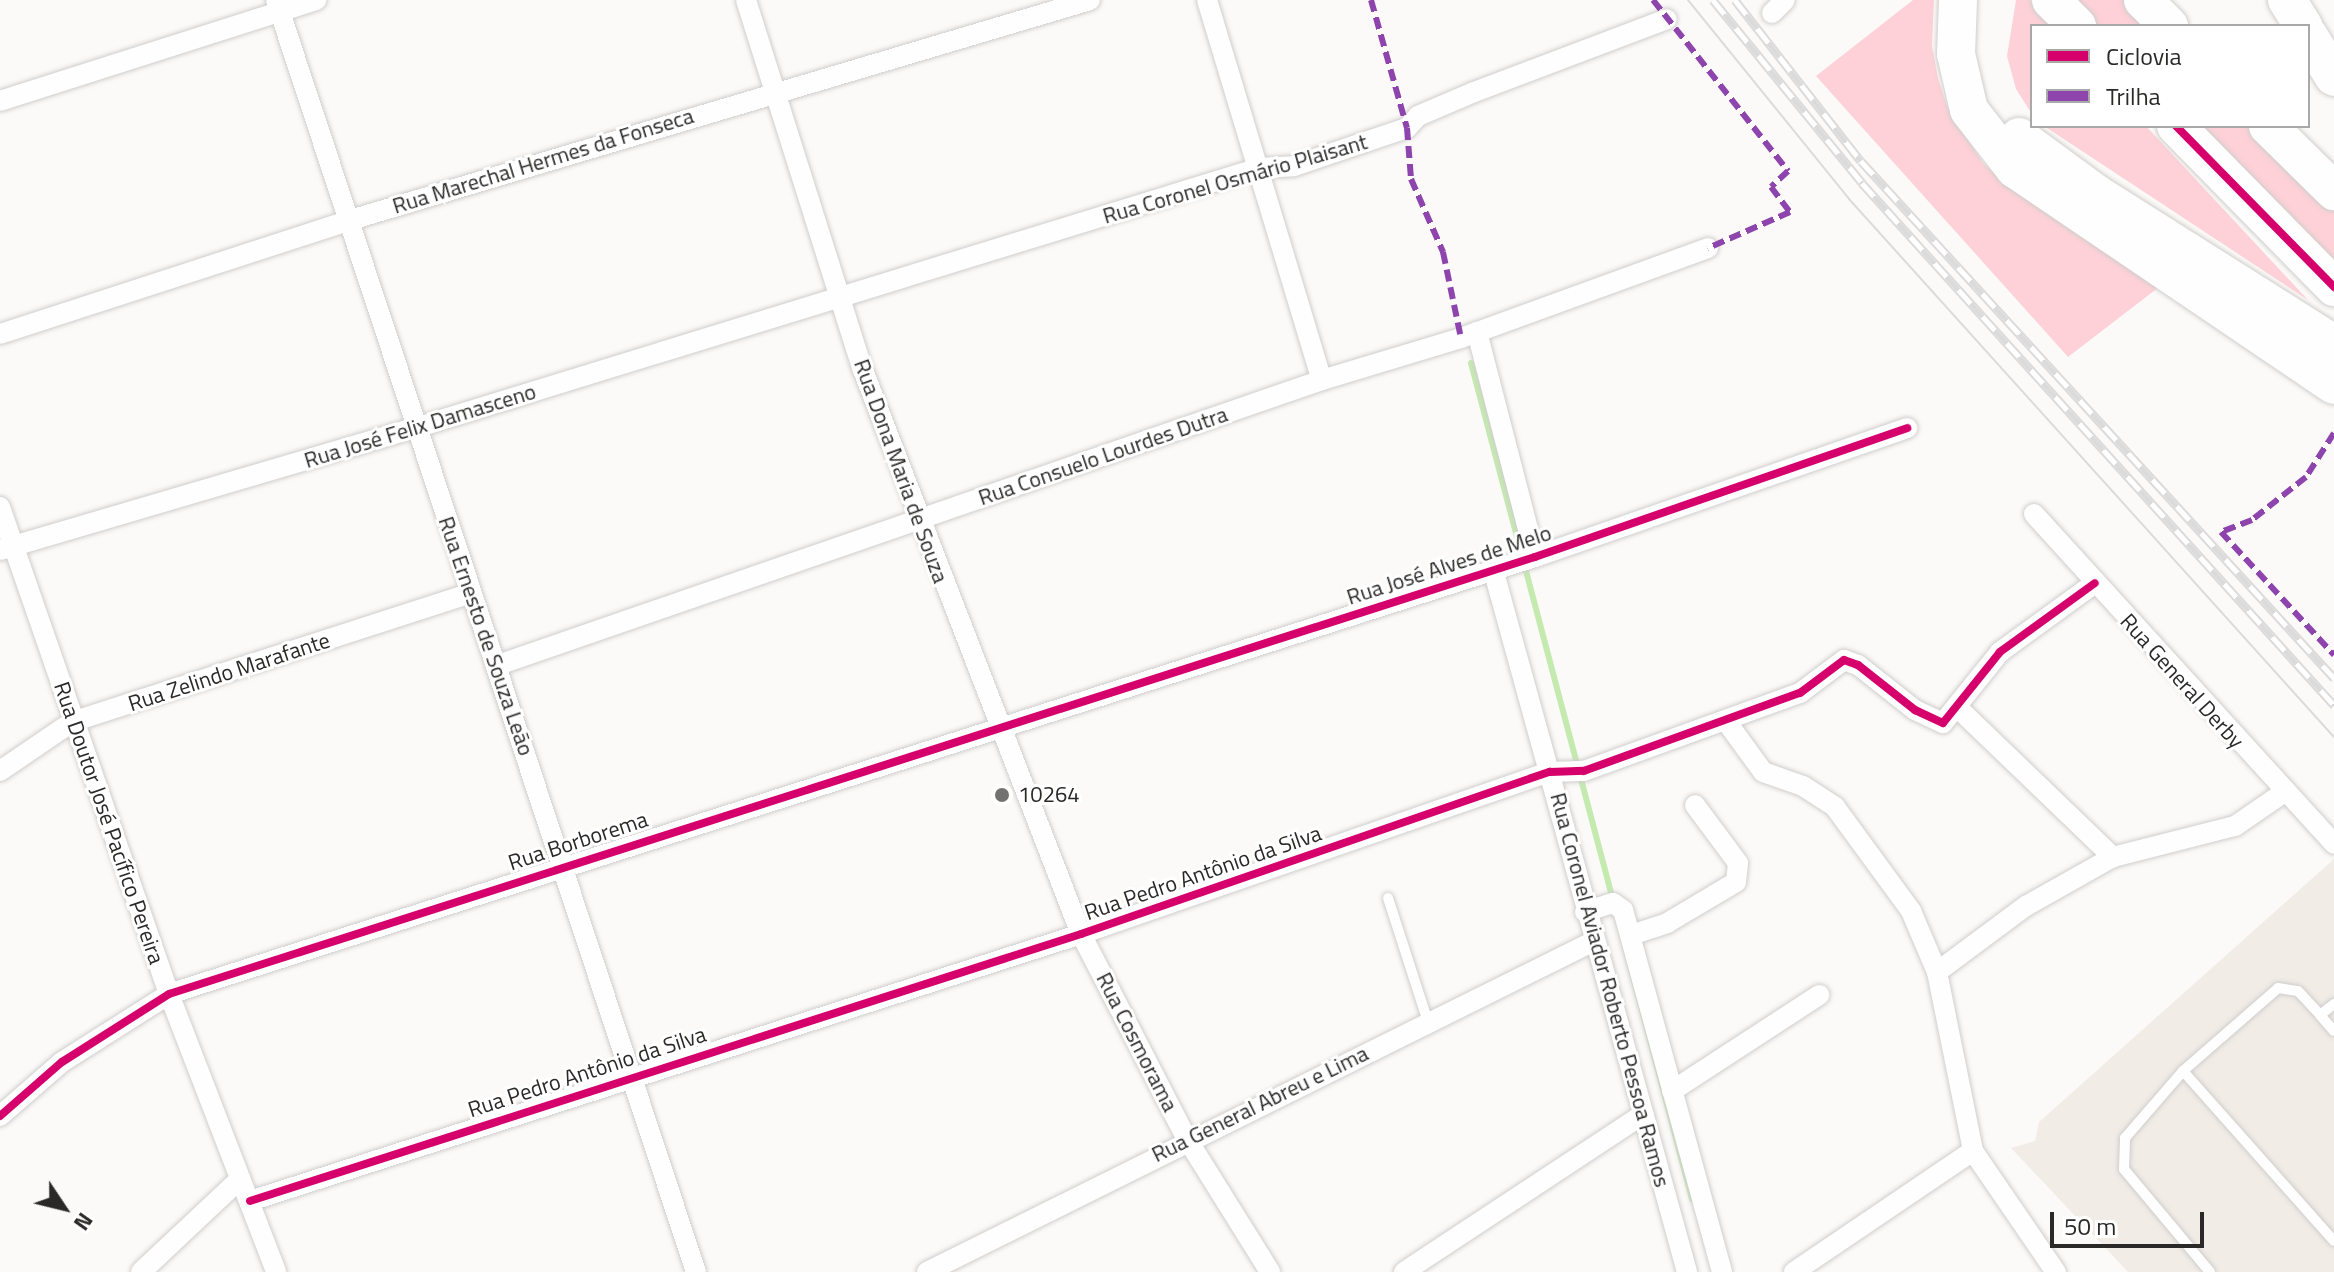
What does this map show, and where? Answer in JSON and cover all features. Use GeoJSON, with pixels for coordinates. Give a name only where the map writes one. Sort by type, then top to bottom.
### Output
{"type":"FeatureCollection","features":[{"type":"Feature","properties":{"kind":"highway"},"geometry":{"type":"LineString","coordinates":[[1958,0],[1956,54],[1969,110],[2015,169],[2334,385]]}},
{"type":"Feature","properties":{"kind":"highway"},"geometry":{"type":"LineString","coordinates":[[1975,0],[1973,37],[1982,84],[1992,108],[2016,135],[2098,195],[2323,336]]}},
{"type":"Feature","properties":{"kind":"highway"},"geometry":{"type":"LineString","coordinates":[[2051,0],[2075,24]]}},
{"type":"Feature","properties":{"kind":"highway"},"geometry":{"type":"LineString","coordinates":[[2143,0],[2167,24]]}},
{"type":"Feature","properties":{"kind":"highway"},"geometry":{"type":"LineString","coordinates":[[2287,0],[2307,24]]}},
{"type":"Feature","properties":{"kind":"highway"},"geometry":{"type":"LineString","coordinates":[[2312,30],[2334,77]]}},
{"type":"Feature","properties":{"kind":"highway"},"geometry":{"type":"LineString","coordinates":[[2178,128],[2334,287]]}},
{"type":"Feature","properties":{"kind":"highway"},"geometry":{"type":"LineString","coordinates":[[2270,128],[2334,191]]}},
{"type":"Feature","properties":{"kind":"street"},"geometry":{"type":"LineString","coordinates":[[0,101],[277,5],[316,0]]}},
{"type":"Feature","properties":{"kind":"street","name":"Rua Dona Maria de Souza"},"geometry":{"type":"LineString","coordinates":[[746,0],[839,298],[918,519],[1081,934]]}},
{"type":"Feature","properties":{"kind":"street","name":"Rua Marechal Hermes da Fonseca"},"geometry":{"type":"LineString","coordinates":[[0,334],[347,221],[1090,0]]}},
{"type":"Feature","properties":{"kind":"street"},"geometry":{"type":"LineString","coordinates":[[1207,0],[1322,380]]}},
{"type":"Feature","properties":{"kind":"street","name":"Rua Ernesto de Souza Leão"},"geometry":{"type":"LineString","coordinates":[[277,5],[469,594],[498,665],[564,864],[696,1272]]}},
{"type":"Feature","properties":{"kind":"street","name":"Rua Coronel Osmário Plaisant"},"geometry":{"type":"LineString","coordinates":[[839,298],[1259,168],[1294,166],[1407,128],[1418,116],[1474,92],[1667,19]]}},
{"type":"Feature","properties":{"kind":"street","name":"Rua Consuelo Lourdes Dutra"},"geometry":{"type":"LineString","coordinates":[[498,665],[1322,380],[1477,332],[1708,248]]}},
{"type":"Feature","properties":{"kind":"street","name":"Rua José Felix Damasceno"},"geometry":{"type":"LineString","coordinates":[[7,548],[415,428],[839,298]]}},
{"type":"Feature","properties":{"kind":"street","name":"Rua Coronel Aviador Roberto Pessoa Ramos"},"geometry":{"type":"LineString","coordinates":[[1477,332],[1516,562],[1599,907],[1594,941],[1687,1272]]}},
{"type":"Feature","properties":{"kind":"street","name":"Rua José Alves de Melo"},"geometry":{"type":"LineString","coordinates":[[1000,728],[1516,562],[1907,428]]}},
{"type":"Feature","properties":{"kind":"street","name":"Rua Doutor José Pacífico Pereira"},"geometry":{"type":"LineString","coordinates":[[0,507],[7,548],[169,994],[276,1272]]}},
{"type":"Feature","properties":{"kind":"street","name":"Rua General Derby"},"geometry":{"type":"LineString","coordinates":[[2034,514],[2283,793],[2334,844]]}},
{"type":"Feature","properties":{"kind":"street"},"geometry":{"type":"LineString","coordinates":[[2095,583],[2000,652],[1959,709],[2113,857]]}},
{"type":"Feature","properties":{"kind":"street","name":"Rua Zelindo Marafante"},"geometry":{"type":"LineString","coordinates":[[0,771],[72,722],[469,594]]}},
{"type":"Feature","properties":{"kind":"street","name":"Rua Pedro Antônio da Silva"},"geometry":{"type":"LineString","coordinates":[[250,1201],[632,1075],[1081,934],[1726,721],[1800,693],[1844,660],[1936,721],[1949,720],[1959,709]]}},
{"type":"Feature","properties":{"kind":"street"},"geometry":{"type":"LineString","coordinates":[[1726,721],[1763,772],[1803,786],[1844,817],[1911,911],[1937,972],[1973,1151],[2056,1272]]}},
{"type":"Feature","properties":{"kind":"street","name":"Rua Borborema"},"geometry":{"type":"LineString","coordinates":[[0,1116],[62,1062],[169,994],[564,864],[1000,728]]}},
{"type":"Feature","properties":{"kind":"street"},"geometry":{"type":"LineString","coordinates":[[1937,972],[2026,906],[2113,857],[2235,826],[2283,793]]}},
{"type":"Feature","properties":{"kind":"street"},"geometry":{"type":"LineString","coordinates":[[1631,935],[1667,923],[1736,882],[1738,863],[1695,805]]}},
{"type":"Feature","properties":{"kind":"street"},"geometry":{"type":"LineString","coordinates":[[1599,907],[1623,910],[1722,1272]]}},
{"type":"Feature","properties":{"kind":"street","name":"Rua Cosmorama"},"geometry":{"type":"LineString","coordinates":[[1081,934],[1187,1139],[1270,1272]]}},
{"type":"Feature","properties":{"kind":"street","name":"Rua General Abreu e Lima"},"geometry":{"type":"LineString","coordinates":[[927,1272],[1187,1139],[1594,941]]}},
{"type":"Feature","properties":{"kind":"street"},"geometry":{"type":"LineString","coordinates":[[1672,1091],[1819,995]]}},
{"type":"Feature","properties":{"kind":"street"},"geometry":{"type":"LineString","coordinates":[[1404,1272],[1644,1114]]}},
{"type":"Feature","properties":{"kind":"street"},"geometry":{"type":"LineString","coordinates":[[1794,1272],[1973,1151]]}},
{"type":"Feature","properties":{"kind":"street"},"geometry":{"type":"LineString","coordinates":[[141,1272],[240,1179]]}},
{"type":"Feature","properties":{"kind":"lane"},"geometry":{"type":"LineString","coordinates":[[1388,898],[1428,1022]]}},
{"type":"Feature","properties":{"kind":"lane"},"geometry":{"type":"LineString","coordinates":[[2210,1272],[2132,1180],[2122,1154],[2133,1124],[2183,1071],[2278,988],[2298,991],[2334,1031]]}},
{"type":"Feature","properties":{"kind":"lane"},"geometry":{"type":"LineString","coordinates":[[2320,1015],[2334,1004]]}},
{"type":"Feature","properties":{"kind":"lane"},"geometry":{"type":"LineString","coordinates":[[2183,1071],[2334,1241]]}},
{"type":"Feature","properties":{"kind":"shaded area"},"geometry":{"type":"Polygon","coordinates":[[[1913,0],[1934,0],[1932,46],[1938,78],[1948,109],[1983,163],[2006,185],[2159,287],[2068,357],[1816,76],[1913,0]]]}},
{"type":"Feature","properties":{"kind":"shaded area"},"geometry":{"type":"Polygon","coordinates":[[[2016,0],[2030,0],[2052,24],[2030,24],[2030,111],[2016,89],[2007,56],[2016,0]]]}},
{"type":"Feature","properties":{"kind":"shaded area"},"geometry":{"type":"Polygon","coordinates":[[[2062,0],[2127,0],[2150,24],[2085,24],[2062,0]]]}},
{"type":"Feature","properties":{"kind":"shaded area"},"geometry":{"type":"Polygon","coordinates":[[[2047,128],[2148,128],[2308,300],[2047,128]]]}},
{"type":"Feature","properties":{"kind":"shaded area"},"geometry":{"type":"Polygon","coordinates":[[[2190,128],[2253,128],[2334,207],[2334,264],[2190,128]]]}},
{"type":"Feature","properties":{"kind":"shaded area"},"geometry":{"type":"Polygon","coordinates":[[[2334,859],[2334,1272],[2128,1272],[2011,1148],[2035,1141],[2039,1122],[2334,859]]]}},
{"type":"Feature","properties":{"kind":"waterway"},"geometry":{"type":"LineString","coordinates":[[1471,363],[1692,1199]]}},
{"type":"Feature","properties":{"kind":"tram line"},"geometry":{"type":"LineString","coordinates":[[1688,0],[1849,199],[2334,737]]}},
{"type":"Feature","properties":{"kind":"railway"},"geometry":{"type":"LineString","coordinates":[[1713,0],[1862,183],[2334,705]]}},
{"type":"Feature","properties":{"kind":"railway"},"geometry":{"type":"LineString","coordinates":[[1735,0],[1861,161],[2334,678]]}},
{"type":"Feature","properties":{"kind":"marked path"},"geometry":{"type":"LineString","coordinates":[[1371,0],[1407,128],[1411,179],[1443,252],[1461,338]]}},
{"type":"Feature","properties":{"kind":"marked path"},"geometry":{"type":"LineString","coordinates":[[1653,0],[1788,171],[1771,187],[1790,212],[1708,248]]}},
{"type":"Feature","properties":{"kind":"marked path"},"geometry":{"type":"LineString","coordinates":[[2334,433],[2306,477],[2252,520],[2221,532],[2334,655]]}},
{"type":"Feature","properties":{"kind":"cycle path"},"geometry":{"type":"LineString","coordinates":[[2178,128],[2334,287]]}},
{"type":"Feature","properties":{"kind":"cycle path"},"geometry":{"type":"LineString","coordinates":[[0,1116],[62,1062],[169,994],[1535,557],[1907,428]]}},
{"type":"Feature","properties":{"kind":"cycle path"},"geometry":{"type":"LineString","coordinates":[[250,1201],[1081,934],[1550,772],[1584,771],[1800,693],[1844,660],[1858,665],[1915,710],[1943,723],[2000,652],[2095,583]]}},
{"type":"Feature","properties":{"kind":"place","name":"10264"},"geometry":{"type":"Point","coordinates":[1002,795]}}]}
